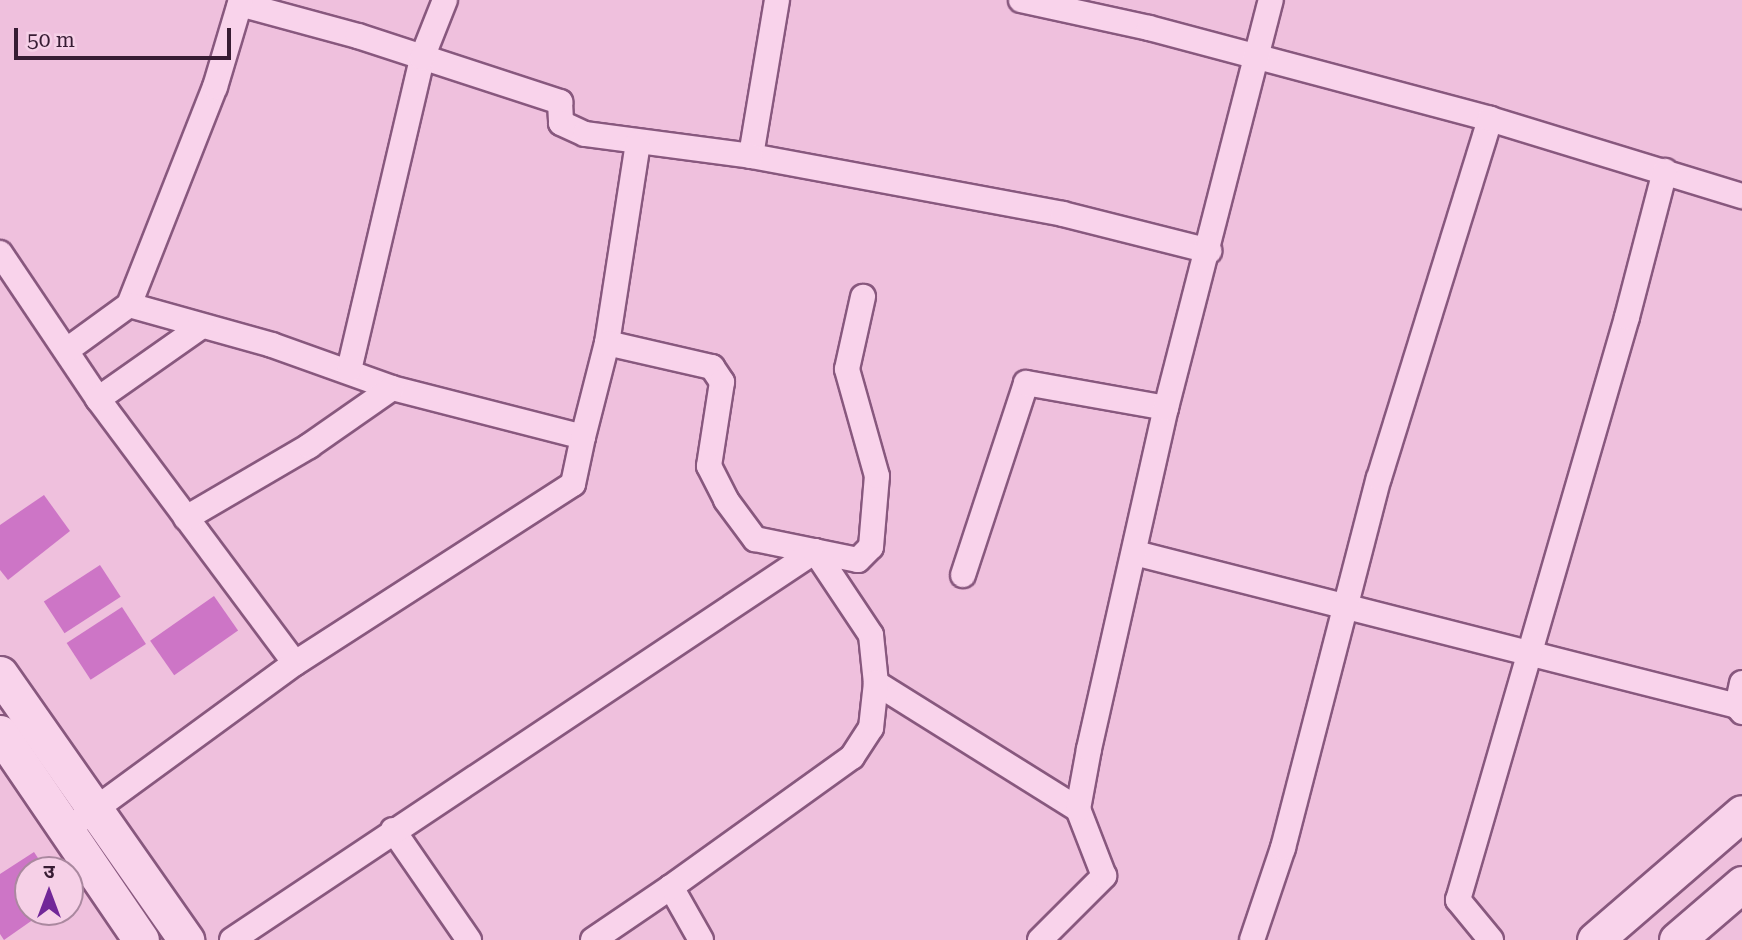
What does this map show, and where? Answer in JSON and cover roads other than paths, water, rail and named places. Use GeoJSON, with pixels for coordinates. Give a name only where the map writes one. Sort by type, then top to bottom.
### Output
{"type":"FeatureCollection","features":[{"type":"Feature","properties":{"kind":"street"},"geometry":{"type":"LineString","coordinates":[[349,370],[422,58],[445,0]]}},
{"type":"Feature","properties":{"kind":"street"},"geometry":{"type":"LineString","coordinates":[[751,156],[778,0]]}},
{"type":"Feature","properties":{"kind":"street"},"geometry":{"type":"LineString","coordinates":[[1021,0],[1149,28],[1257,59],[1490,119],[1742,196]]}},
{"type":"Feature","properties":{"kind":"street"},"geometry":{"type":"LineString","coordinates":[[1040,940],[1104,876],[1078,809],[1166,408],[1209,251],[1271,0]]}},
{"type":"Feature","properties":{"kind":"street"},"geometry":{"type":"LineString","coordinates":[[68,350],[129,304],[215,87],[240,2],[560,102],[561,123],[585,134],[751,156],[1023,205],[1209,251]]}},
{"type":"Feature","properties":{"kind":"street"},"geometry":{"type":"LineString","coordinates":[[1252,940],[1283,848],[1346,604],[1435,286],[1490,119]]}},
{"type":"Feature","properties":{"kind":"street"},"geometry":{"type":"LineString","coordinates":[[66,830],[295,663],[573,484],[607,343],[639,143]]}},
{"type":"Feature","properties":{"kind":"street"},"geometry":{"type":"LineString","coordinates":[[1491,940],[1458,900],[1665,171]]}},
{"type":"Feature","properties":{"kind":"street"},"geometry":{"type":"LineString","coordinates":[[0,253],[68,350],[98,399],[295,663]]}},
{"type":"Feature","properties":{"kind":"street"},"geometry":{"type":"LineString","coordinates":[[607,343],[712,366],[722,382],[709,466],[726,500],[755,539],[858,560],[870,547],[877,476],[847,369],[863,297]]}},
{"type":"Feature","properties":{"kind":"street"},"geometry":{"type":"LineString","coordinates":[[129,304],[349,370],[392,388],[583,437]]}},
{"type":"Feature","properties":{"kind":"street"},"geometry":{"type":"LineString","coordinates":[[98,399],[202,326]]}},
{"type":"Feature","properties":{"kind":"street"},"geometry":{"type":"LineString","coordinates":[[963,575],[1026,383],[1166,408]]}},
{"type":"Feature","properties":{"kind":"street"},"geometry":{"type":"LineString","coordinates":[[186,518],[309,446],[392,388]]}},
{"type":"Feature","properties":{"kind":"street"},"geometry":{"type":"LineString","coordinates":[[593,940],[852,757],[871,728],[876,683],[871,635],[815,551]]}},
{"type":"Feature","properties":{"kind":"street"},"geometry":{"type":"LineString","coordinates":[[232,940],[393,830],[527,747],[754,588],[815,551]]}},
{"type":"Feature","properties":{"kind":"street"},"geometry":{"type":"LineString","coordinates":[[1135,553],[1264,588],[1346,604],[1530,653],[1740,700]]}},
{"type":"Feature","properties":{"kind":"street"},"geometry":{"type":"LineString","coordinates":[[0,674],[186,940]]}},
{"type":"Feature","properties":{"kind":"street"},"geometry":{"type":"LineString","coordinates":[[876,683],[1078,809]]}},
{"type":"Feature","properties":{"kind":"street"},"geometry":{"type":"LineString","coordinates":[[0,733],[141,940]]}},
{"type":"Feature","properties":{"kind":"street"},"geometry":{"type":"LineString","coordinates":[[1595,940],[1742,813]]}},
{"type":"Feature","properties":{"kind":"street"},"geometry":{"type":"LineString","coordinates":[[393,830],[469,940]]}},
{"type":"Feature","properties":{"kind":"street"},"geometry":{"type":"LineString","coordinates":[[1677,940],[1742,884]]}},
{"type":"Feature","properties":{"kind":"street"},"geometry":{"type":"LineString","coordinates":[[671,887],[701,940]]}}]}
